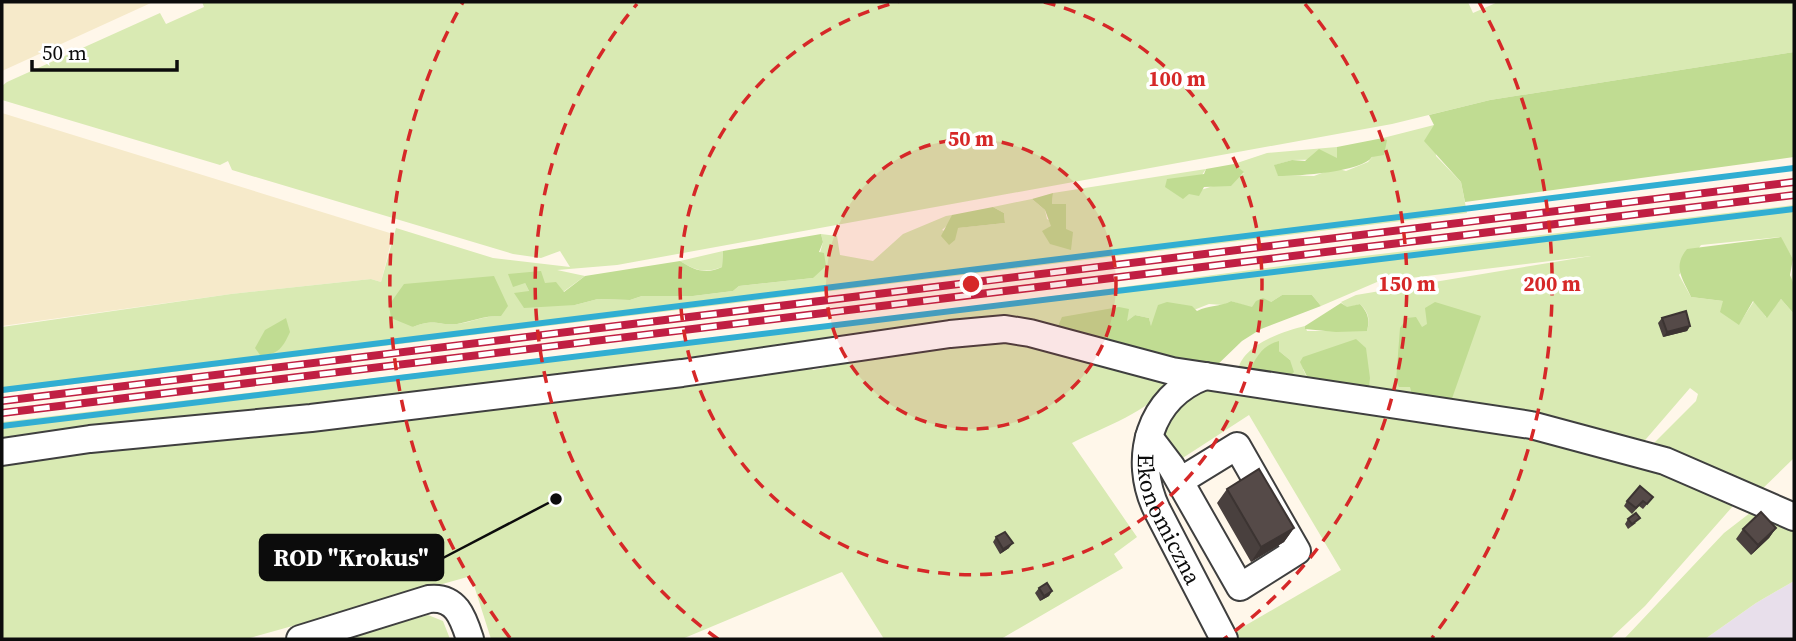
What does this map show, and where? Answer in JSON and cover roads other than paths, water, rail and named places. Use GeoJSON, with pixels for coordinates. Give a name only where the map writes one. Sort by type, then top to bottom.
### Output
{"type":"FeatureCollection","features":[{"type":"Feature","properties":{"kind":"street"},"geometry":{"type":"LineString","coordinates":[[2,452],[90,439],[298,419],[682,373],[950,334],[1006,329],[1030,332],[1171,371],[1531,425],[1665,461],[1794,517]]}},
{"type":"Feature","properties":{"kind":"street","name":"Ekonomiczna"},"geometry":{"type":"LineString","coordinates":[[1205,376],[1185,385],[1161,406],[1149,437],[1147,489],[1224,639]]}},
{"type":"Feature","properties":{"kind":"street"},"geometry":{"type":"LineString","coordinates":[[1149,437],[1180,481],[1240,587],[1297,551],[1237,446],[1180,481]]}},
{"type":"Feature","properties":{"kind":"street"},"geometry":{"type":"LineString","coordinates":[[300,639],[429,598],[442,597],[453,604],[463,618],[470,639]]}},
{"type":"Feature","properties":{"kind":"waterway"},"geometry":{"type":"LineString","coordinates":[[2,390],[1794,168]]}},
{"type":"Feature","properties":{"kind":"waterway"},"geometry":{"type":"LineString","coordinates":[[2,426],[1794,209]]}},
{"type":"Feature","properties":{"kind":"railway"},"geometry":{"type":"LineString","coordinates":[[2,401],[1794,182]]}},
{"type":"Feature","properties":{"kind":"railway"},"geometry":{"type":"LineString","coordinates":[[2,413],[1794,195]]}},
{"type":"Feature","properties":{"kind":"place","name":"ROD \"Krokus\""},"geometry":{"type":"Point","coordinates":[556,499]}}]}
